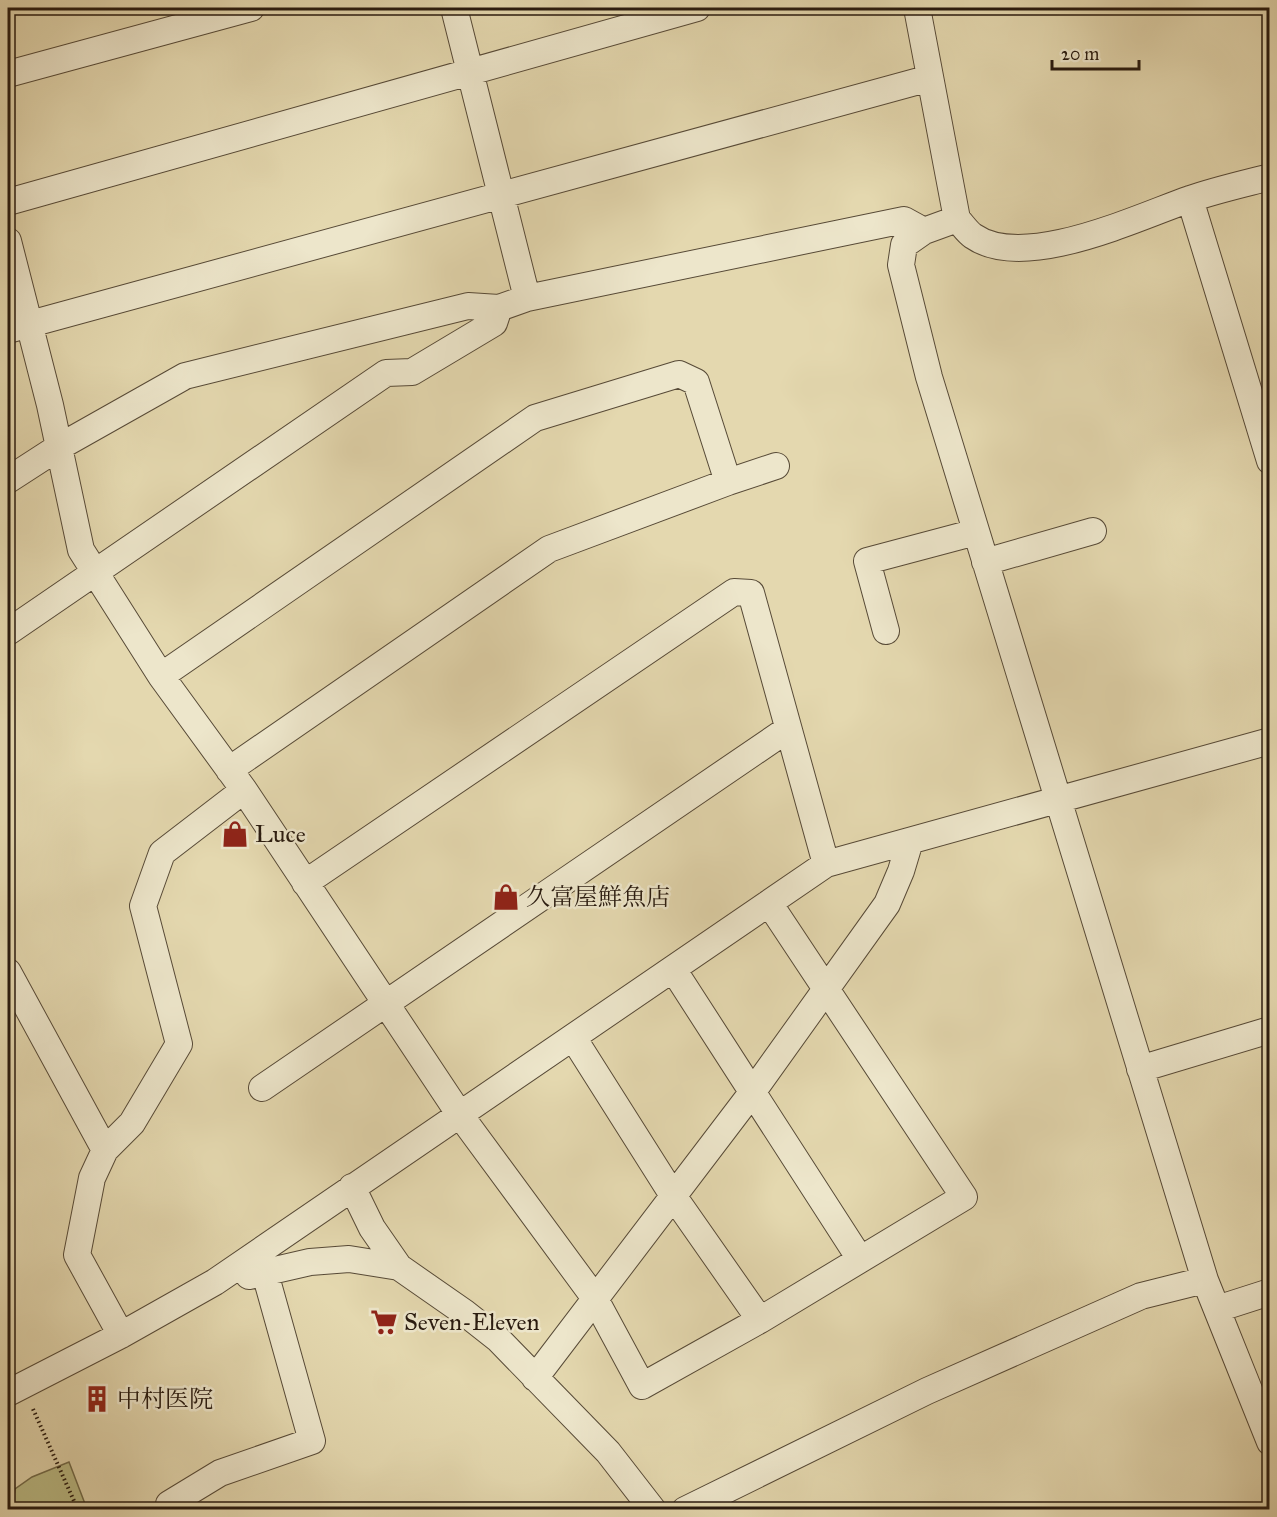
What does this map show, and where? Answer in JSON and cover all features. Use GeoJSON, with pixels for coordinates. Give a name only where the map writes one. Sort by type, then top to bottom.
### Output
{"type":"FeatureCollection","features":[{"type":"Feature","properties":{"kind":"street"},"geometry":{"type":"LineString","coordinates":[[8,74],[251,8]]}},
{"type":"Feature","properties":{"kind":"street"},"geometry":{"type":"LineString","coordinates":[[454,8],[527,298]]}},
{"type":"Feature","properties":{"kind":"street"},"geometry":{"type":"LineString","coordinates":[[8,202],[470,70],[697,8]]}},
{"type":"Feature","properties":{"kind":"street"},"geometry":{"type":"LineString","coordinates":[[917,8],[957,219],[974,237],[1001,246],[1053,245],[1125,225],[1190,199],[1269,177]]}},
{"type":"Feature","properties":{"kind":"street"},"geometry":{"type":"LineString","coordinates":[[19,326],[930,78]]}},
{"type":"Feature","properties":{"kind":"street"},"geometry":{"type":"LineString","coordinates":[[1190,199],[1269,461]]}},
{"type":"Feature","properties":{"kind":"street"},"geometry":{"type":"LineString","coordinates":[[957,219],[924,231],[904,245],[902,265],[929,377],[1205,1280],[1269,1442]]}},
{"type":"Feature","properties":{"kind":"street"},"geometry":{"type":"LineString","coordinates":[[8,480],[59,447],[185,376],[468,306],[499,308],[527,298],[904,220],[924,231]]}},
{"type":"Feature","properties":{"kind":"street"},"geometry":{"type":"LineString","coordinates":[[8,241],[19,326],[59,447],[81,550],[161,676],[236,780],[460,1115],[594,1298],[642,1386],[760,1320],[964,1197],[769,903]]}},
{"type":"Feature","properties":{"kind":"street"},"geometry":{"type":"LineString","coordinates":[[8,632],[386,373],[412,372],[494,323],[499,308]]}},
{"type":"Feature","properties":{"kind":"street"},"geometry":{"type":"LineString","coordinates":[[161,676],[535,418],[679,374],[696,381],[728,482]]}},
{"type":"Feature","properties":{"kind":"street"},"geometry":{"type":"LineString","coordinates":[[121,1335],[77,1255],[92,1178],[105,1150],[132,1123],[179,1044],[143,906],[162,853],[236,780],[549,549],[776,466]]}},
{"type":"Feature","properties":{"kind":"street"},"geometry":{"type":"LineString","coordinates":[[985,562],[1093,531]]}},
{"type":"Feature","properties":{"kind":"street"},"geometry":{"type":"LineString","coordinates":[[886,631],[867,561],[976,532]]}},
{"type":"Feature","properties":{"kind":"street"},"geometry":{"type":"LineString","coordinates":[[305,884],[734,592],[751,593],[826,864]]}},
{"type":"Feature","properties":{"kind":"street"},"geometry":{"type":"LineString","coordinates":[[262,1088],[788,729]]}},
{"type":"Feature","properties":{"kind":"street"},"geometry":{"type":"LineString","coordinates":[[15,1389],[121,1335],[215,1282],[826,864],[1269,741]]}},
{"type":"Feature","properties":{"kind":"street"},"geometry":{"type":"LineString","coordinates":[[535,1378],[751,1094],[887,904],[901,871],[910,841]]}},
{"type":"Feature","properties":{"kind":"street"},"geometry":{"type":"LineString","coordinates":[[673,969],[751,1094],[860,1259]]}},
{"type":"Feature","properties":{"kind":"street"},"geometry":{"type":"LineString","coordinates":[[8,972],[105,1150]]}},
{"type":"Feature","properties":{"kind":"street"},"geometry":{"type":"LineString","coordinates":[[1140,1069],[1269,1030]]}},
{"type":"Feature","properties":{"kind":"street"},"geometry":{"type":"LineString","coordinates":[[573,1039],[674,1197],[760,1320]]}},
{"type":"Feature","properties":{"kind":"street"},"geometry":{"type":"LineString","coordinates":[[352,1187],[372,1228],[399,1267],[465,1313],[498,1340],[608,1452],[653,1509]]}},
{"type":"Feature","properties":{"kind":"street"},"geometry":{"type":"LineString","coordinates":[[215,1282],[310,1262],[349,1259],[399,1267]]}},
{"type":"Feature","properties":{"kind":"street"},"geometry":{"type":"LineString","coordinates":[[169,1504],[220,1473],[312,1441],[265,1273]]}},
{"type":"Feature","properties":{"kind":"street"},"geometry":{"type":"LineString","coordinates":[[685,1509],[927,1391],[1141,1296],[1205,1280]]}},
{"type":"Feature","properties":{"kind":"street"},"geometry":{"type":"LineString","coordinates":[[1217,1309],[1269,1293]]}},
{"type":"Feature","properties":{"kind":"path"},"geometry":{"type":"LineString","coordinates":[[15,1389],[78,1509]]}},
{"type":"Feature","properties":{"kind":"green space"},"geometry":{"type":"Polygon","coordinates":[[[69,1462],[87,1509],[12,1509],[15,1489],[32,1477],[69,1462]]]}},
{"type":"Feature","properties":{"kind":"place","name":"Luce"},"geometry":{"type":"Point","coordinates":[235,834]}},
{"type":"Feature","properties":{"kind":"place","name":"久富屋鮮魚店"},"geometry":{"type":"Point","coordinates":[506,897]}},
{"type":"Feature","properties":{"kind":"place","name":"Seven-Eleven"},"geometry":{"type":"Point","coordinates":[384,1322]}},
{"type":"Feature","properties":{"kind":"place","name":"中村医院"},"geometry":{"type":"Point","coordinates":[97,1399]}}]}
